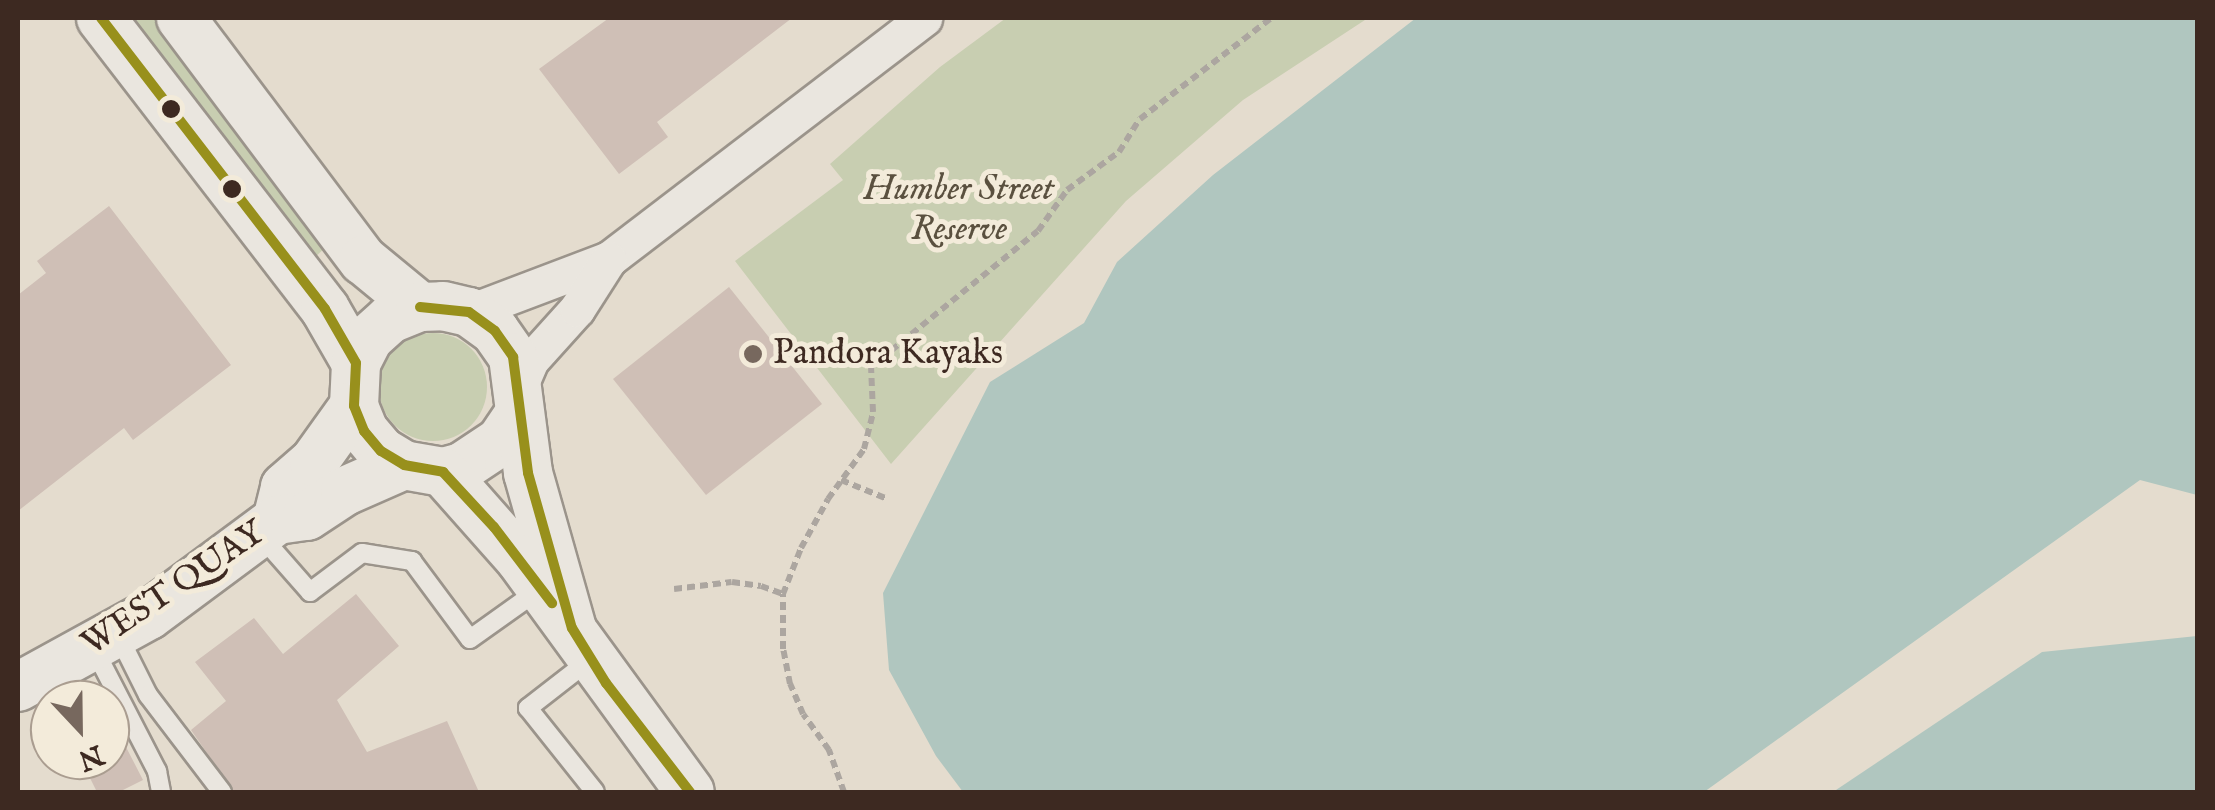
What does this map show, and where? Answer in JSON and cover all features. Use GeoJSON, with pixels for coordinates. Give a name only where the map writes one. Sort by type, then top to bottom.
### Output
{"type":"FeatureCollection","features":[{"type":"Feature","properties":{"kind":"main road"},"geometry":{"type":"LineString","coordinates":[[100,18],[325,309],[355,385],[364,431],[381,451],[424,468],[494,526],[690,792]]}},
{"type":"Feature","properties":{"kind":"main road"},"geometry":{"type":"LineString","coordinates":[[181,18],[363,260],[420,307]]}},
{"type":"Feature","properties":{"kind":"main road"},"geometry":{"type":"LineString","coordinates":[[355,385],[370,338],[390,319],[420,307],[442,306],[469,312],[495,330],[513,357],[531,486],[582,644]]}},
{"type":"Feature","properties":{"kind":"main road","name":"WEST QUAY"},"geometry":{"type":"LineString","coordinates":[[268,527],[284,488],[314,462],[355,385]]}},
{"type":"Feature","properties":{"kind":"main road"},"geometry":{"type":"LineString","coordinates":[[424,468],[480,459],[501,441],[518,403]]}},
{"type":"Feature","properties":{"kind":"main road","name":"WEST QUAY"},"geometry":{"type":"LineString","coordinates":[[18,687],[184,591],[268,527],[308,516],[345,491],[424,468]]}},
{"type":"Feature","properties":{"kind":"street"},"geometry":{"type":"LineString","coordinates":[[469,312],[609,259],[924,18]]}},
{"type":"Feature","properties":{"kind":"street"},"geometry":{"type":"LineString","coordinates":[[518,403],[531,360],[577,308],[609,259]]}},
{"type":"Feature","properties":{"kind":"lane"},"geometry":{"type":"LineString","coordinates":[[268,527],[310,592],[362,553],[412,561],[470,639],[540,589]]}},
{"type":"Feature","properties":{"kind":"lane"},"geometry":{"type":"LineString","coordinates":[[105,640],[161,792]]}},
{"type":"Feature","properties":{"kind":"lane"},"geometry":{"type":"LineString","coordinates":[[105,640],[222,792]]}},
{"type":"Feature","properties":{"kind":"lane"},"geometry":{"type":"LineString","coordinates":[[582,644],[528,708],[595,792]]}},
{"type":"Feature","properties":{"kind":"path"},"geometry":{"type":"LineString","coordinates":[[844,792],[829,750],[803,714],[790,684],[783,649],[784,594],[801,548],[864,449],[873,412],[871,367],[1038,230],[1068,190],[1119,152],[1140,118],[1271,18]]}},
{"type":"Feature","properties":{"kind":"path"},"geometry":{"type":"LineString","coordinates":[[842,480],[885,498]]}},
{"type":"Feature","properties":{"kind":"path"},"geometry":{"type":"LineString","coordinates":[[674,589],[732,582],[784,594]]}},
{"type":"Feature","properties":{"kind":"green space"},"geometry":{"type":"Polygon","coordinates":[[[125,18],[159,18],[330,243],[311,261],[125,18]]]}},
{"type":"Feature","properties":{"kind":"green space","name":"Humber Street Reserve"},"geometry":{"type":"Polygon","coordinates":[[[1006,18],[1368,18],[1243,100],[1126,201],[891,464],[735,261],[843,180],[830,164],[940,67],[1006,18]]]}},
{"type":"Feature","properties":{"kind":"green space"},"geometry":{"type":"Polygon","coordinates":[[[433,333],[454,337],[471,349],[483,366],[487,387],[483,408],[471,425],[454,437],[433,441],[412,437],[395,425],[383,408],[379,387],[383,366],[395,349],[412,337],[433,333]]]}},
{"type":"Feature","properties":{"kind":"water"},"geometry":{"type":"Polygon","coordinates":[[[1416,18],[2197,18],[2197,495],[2140,480],[1704,792],[963,792],[936,756],[889,670],[883,593],[990,382],[1084,323],[1117,262],[1213,175],[1416,18]]]}},
{"type":"Feature","properties":{"kind":"water"},"geometry":{"type":"Polygon","coordinates":[[[2197,636],[2197,792],[1833,792],[2042,652],[2197,636]]]}},
{"type":"Feature","properties":{"kind":"building"},"geometry":{"type":"Polygon","coordinates":[[[609,18],[792,18],[657,122],[668,137],[619,174],[539,69],[609,18]]]}},
{"type":"Feature","properties":{"kind":"building"},"geometry":{"type":"Polygon","coordinates":[[[109,206],[231,365],[133,440],[124,428],[18,511],[18,295],[46,273],[37,261],[109,206]]]}},
{"type":"Feature","properties":{"kind":"building"},"geometry":{"type":"Polygon","coordinates":[[[729,287],[822,404],[706,495],[613,379],[729,287]]]}},
{"type":"Feature","properties":{"kind":"building"},"geometry":{"type":"Polygon","coordinates":[[[356,594],[399,646],[337,700],[367,752],[447,721],[479,792],[234,792],[191,730],[226,701],[195,662],[254,618],[283,654],[356,594]]]}},
{"type":"Feature","properties":{"kind":"building"},"geometry":{"type":"Polygon","coordinates":[[[130,755],[143,780],[119,792],[97,792],[91,780],[130,780],[130,755]]]}},
{"type":"Feature","properties":{"kind":"transit line"},"geometry":{"type":"LineString","coordinates":[[101,18],[325,309],[356,363]]}},
{"type":"Feature","properties":{"kind":"transit line"},"geometry":{"type":"LineString","coordinates":[[420,307],[469,312],[495,331],[513,357],[528,473],[572,628],[606,683],[690,792]]}},
{"type":"Feature","properties":{"kind":"transit line"},"geometry":{"type":"LineString","coordinates":[[356,363],[354,406],[364,431],[381,451],[404,465],[443,472],[494,527],[552,603]]}},
{"type":"Feature","properties":{"kind":"place","name":"Pandora Kayaks"},"geometry":{"type":"Point","coordinates":[753,354]}}]}
